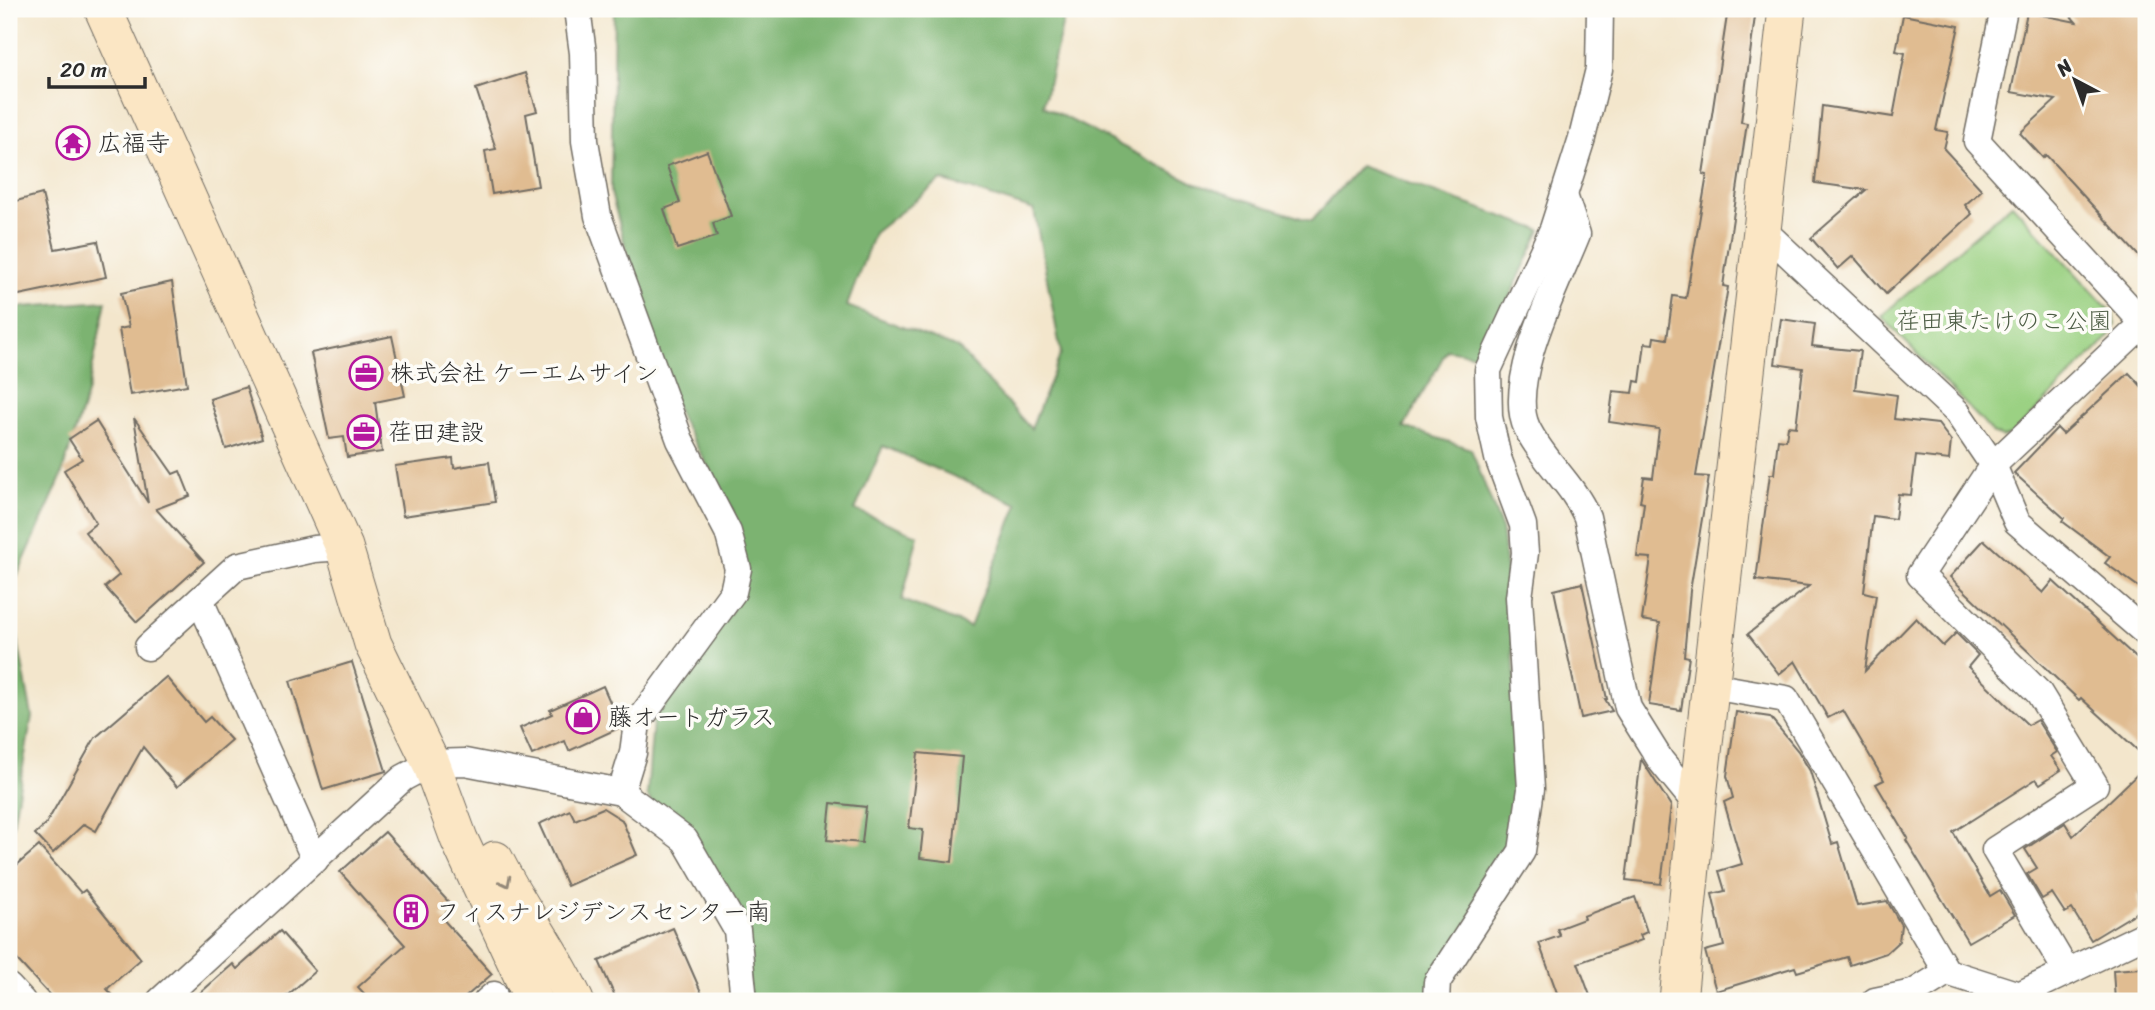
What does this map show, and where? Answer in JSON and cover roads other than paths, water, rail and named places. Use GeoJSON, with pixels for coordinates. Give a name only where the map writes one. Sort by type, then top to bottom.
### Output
{"type":"FeatureCollection","features":[{"type":"Feature","properties":{"kind":"street"},"geometry":{"type":"LineString","coordinates":[[103,9],[344,547],[373,643],[431,763],[458,839],[534,1001]]}},
{"type":"Feature","properties":{"kind":"street"},"geometry":{"type":"LineString","coordinates":[[577,9],[583,54],[585,141],[598,216],[680,440],[728,533],[738,569],[733,592],[637,723],[633,753],[621,792]]}},
{"type":"Feature","properties":{"kind":"street"},"geometry":{"type":"LineString","coordinates":[[1436,1001],[1437,982],[1522,851],[1531,789],[1519,597],[1525,553],[1523,525],[1498,458],[1489,417],[1488,370],[1553,229],[1564,195],[1599,69],[1600,9]]}},
{"type":"Feature","properties":{"kind":"street"},"geometry":{"type":"LineString","coordinates":[[1678,1001],[1697,805],[1787,9]]}},
{"type":"Feature","properties":{"kind":"street"},"geometry":{"type":"LineString","coordinates":[[2004,9],[1977,141],[2145,325],[1993,464],[1920,575],[2039,693],[2095,785],[1995,850],[2067,972]]}},
{"type":"Feature","properties":{"kind":"street"},"geometry":{"type":"LineString","coordinates":[[1564,195],[1577,234],[1523,371],[1521,399],[1526,426],[1542,454],[1579,496],[1587,517],[1628,708],[1661,761],[1697,805]]}},
{"type":"Feature","properties":{"kind":"street"},"geometry":{"type":"LineString","coordinates":[[1764,231],[1957,412],[1993,464],[2017,522],[2146,633]]}},
{"type":"Feature","properties":{"kind":"street"},"geometry":{"type":"LineString","coordinates":[[148,647],[237,566],[314,549],[344,547]]}},
{"type":"Feature","properties":{"kind":"street"},"geometry":{"type":"LineString","coordinates":[[200,600],[315,860]]}},
{"type":"Feature","properties":{"kind":"street"},"geometry":{"type":"LineString","coordinates":[[1711,686],[1786,699],[1947,972],[2019,995],[2146,934]]}},
{"type":"Feature","properties":{"kind":"street"},"geometry":{"type":"LineString","coordinates":[[160,1001],[403,778],[431,763],[465,762],[621,792],[685,840],[737,930],[744,1001]]}},
{"type":"Feature","properties":{"kind":"street"},"geometry":{"type":"LineString","coordinates":[[431,763],[469,810],[516,902],[555,959],[575,1001]]}},
{"type":"Feature","properties":{"kind":"street"},"geometry":{"type":"LineString","coordinates":[[1875,1001],[1913,993],[1947,972]]}},
{"type":"Feature","properties":{"kind":"street"},"geometry":{"type":"LineString","coordinates":[[9,987],[22,1001]]}},
{"type":"Feature","properties":{"kind":"place","name":"広福寺"},"geometry":{"type":"Point","coordinates":[73,143]}},
{"type":"Feature","properties":{"kind":"place","name":"株式会社 ケーエムサイン"},"geometry":{"type":"Point","coordinates":[366,373]}},
{"type":"Feature","properties":{"kind":"place","name":"荏田建設"},"geometry":{"type":"Point","coordinates":[364,432]}},
{"type":"Feature","properties":{"kind":"place","name":"藤オートガラス"},"geometry":{"type":"Point","coordinates":[583,717]}},
{"type":"Feature","properties":{"kind":"place","name":"フィスナレジデンスセンター南"},"geometry":{"type":"Point","coordinates":[411,912]}},
{"type":"Feature","properties":{"kind":"park label","name":"荏田東たけのこ公園"},"geometry":{"type":"Point","coordinates":[2004,321]}}]}
